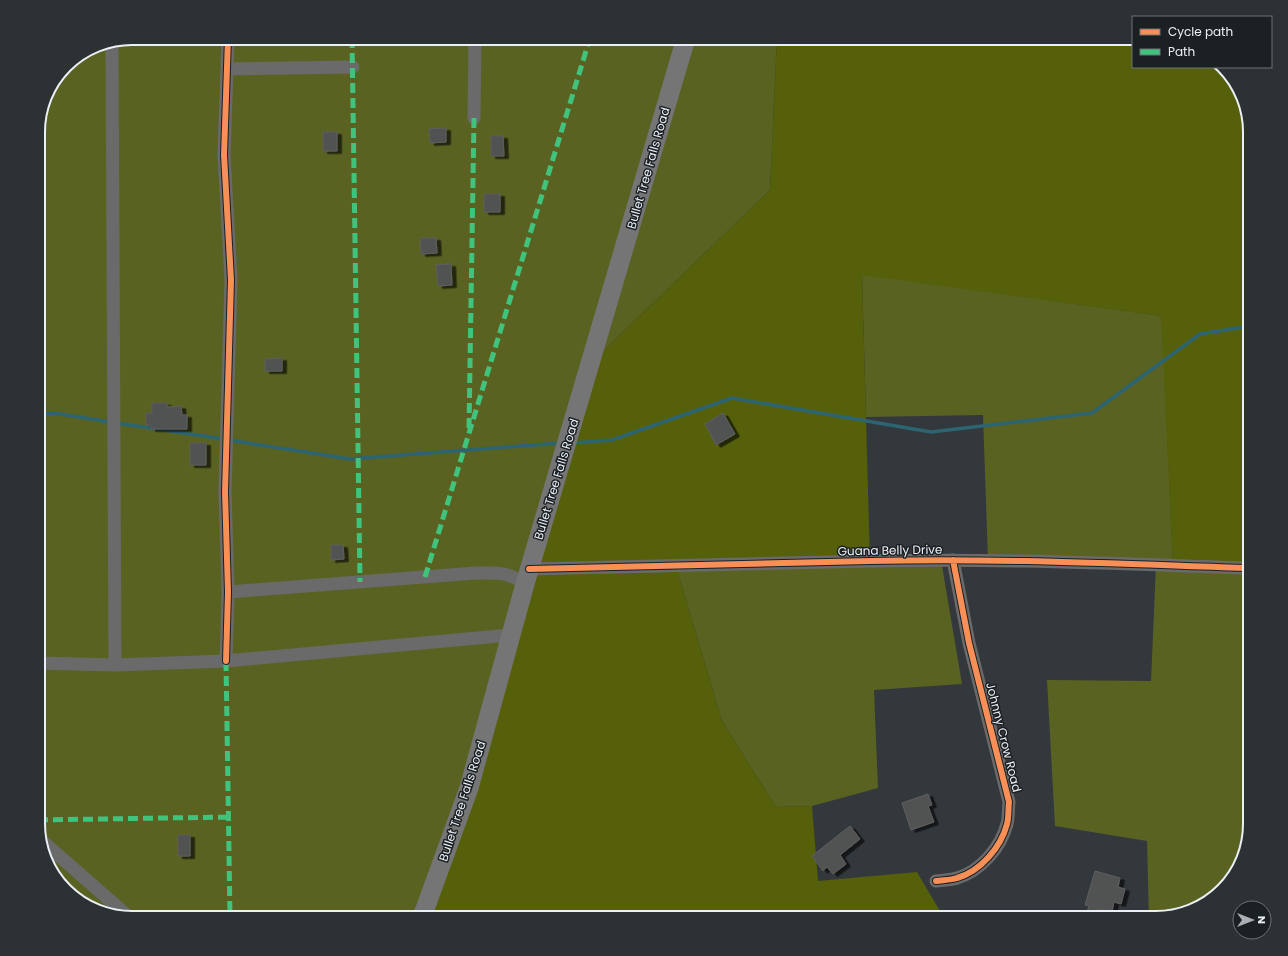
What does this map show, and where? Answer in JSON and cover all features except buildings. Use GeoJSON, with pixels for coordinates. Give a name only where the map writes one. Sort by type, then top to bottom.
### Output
{"type":"FeatureCollection","features":[{"type":"Feature","properties":{"kind":"main road","name":"Bullet Tree Falls Road"},"geometry":{"type":"LineString","coordinates":[[424,911],[469,788],[527,577],[684,45]]}},
{"type":"Feature","properties":{"kind":"street"},"geometry":{"type":"LineString","coordinates":[[226,661],[228,592],[225,492],[231,280],[224,156],[228,45]]}},
{"type":"Feature","properties":{"kind":"street"},"geometry":{"type":"LineString","coordinates":[[474,118],[475,45]]}},
{"type":"Feature","properties":{"kind":"street"},"geometry":{"type":"LineString","coordinates":[[112,48],[115,665]]}},
{"type":"Feature","properties":{"kind":"street"},"geometry":{"type":"LineString","coordinates":[[227,69],[353,67]]}},
{"type":"Feature","properties":{"kind":"street","name":"Guana Belly Drive"},"geometry":{"type":"LineString","coordinates":[[527,577],[870,561],[953,560],[1243,568]]}},
{"type":"Feature","properties":{"kind":"street","name":"Johnny Crow Road"},"geometry":{"type":"LineString","coordinates":[[936,881],[957,878],[974,871],[989,857],[998,844],[1007,823],[1009,802],[969,643],[953,560]]}},
{"type":"Feature","properties":{"kind":"street"},"geometry":{"type":"LineString","coordinates":[[228,592],[476,572],[502,573],[515,577],[527,577]]}},
{"type":"Feature","properties":{"kind":"street"},"geometry":{"type":"LineString","coordinates":[[45,663],[115,665],[226,661],[511,635]]}},
{"type":"Feature","properties":{"kind":"street"},"geometry":{"type":"LineString","coordinates":[[48,846],[121,910]]}},
{"type":"Feature","properties":{"kind":"green space"},"geometry":{"type":"Polygon","coordinates":[[[126,45],[777,45],[770,190],[591,363],[423,911],[132,911],[109,908],[93,902],[75,890],[66,881],[54,863],[48,847],[45,830],[45,126],[48,109],[52,98],[60,83],[70,70],[93,54],[126,45]]]}},
{"type":"Feature","properties":{"kind":"green space"},"geometry":{"type":"Polygon","coordinates":[[[777,45],[1132,45],[1132,68],[1215,68],[1218,70],[1234,93],[1240,109],[1243,132],[1243,568],[1173,566],[1161,316],[862,275],[870,561],[676,566],[722,721],[776,807],[812,806],[818,881],[917,872],[940,911],[423,911],[591,363],[770,190],[777,45]]]}},
{"type":"Feature","properties":{"kind":"green space"},"geometry":{"type":"Polygon","coordinates":[[[862,274],[1162,316],[1173,565],[1243,568],[1242,836],[1240,847],[1231,868],[1222,881],[1205,896],[1195,902],[1179,908],[1149,911],[1147,841],[1055,826],[1047,680],[1151,681],[1156,565],[988,561],[983,415],[866,417],[862,274]]]}},
{"type":"Feature","properties":{"kind":"green space"},"geometry":{"type":"Polygon","coordinates":[[[941,560],[962,684],[874,690],[878,788],[812,806],[776,807],[722,721],[676,566],[941,560]]]}},
{"type":"Feature","properties":{"kind":"waterway"},"geometry":{"type":"LineString","coordinates":[[573,443],[612,440],[732,398],[931,432],[1092,413],[1200,334],[1243,327]]}},
{"type":"Feature","properties":{"kind":"waterway"},"geometry":{"type":"LineString","coordinates":[[45,414],[54,413],[110,422]]}},
{"type":"Feature","properties":{"kind":"waterway"},"geometry":{"type":"LineString","coordinates":[[117,423],[223,439]]}},
{"type":"Feature","properties":{"kind":"waterway"},"geometry":{"type":"LineString","coordinates":[[229,440],[350,459],[561,443]]}},
{"type":"Feature","properties":{"kind":"marked path"},"geometry":{"type":"LineString","coordinates":[[352,45],[360,582]]}},
{"type":"Feature","properties":{"kind":"marked path"},"geometry":{"type":"LineString","coordinates":[[425,577],[588,45]]}},
{"type":"Feature","properties":{"kind":"marked path"},"geometry":{"type":"LineString","coordinates":[[469,428],[474,118]]}},
{"type":"Feature","properties":{"kind":"marked path"},"geometry":{"type":"LineString","coordinates":[[226,661],[230,911]]}},
{"type":"Feature","properties":{"kind":"marked path"},"geometry":{"type":"LineString","coordinates":[[45,820],[228,817]]}},
{"type":"Feature","properties":{"kind":"cycle path"},"geometry":{"type":"LineString","coordinates":[[226,661],[228,592],[225,492],[231,280],[224,155],[228,45]]}},
{"type":"Feature","properties":{"kind":"cycle path"},"geometry":{"type":"LineString","coordinates":[[529,569],[917,560],[1060,562],[1243,568]]}},
{"type":"Feature","properties":{"kind":"cycle path"},"geometry":{"type":"LineString","coordinates":[[936,881],[955,879],[966,875],[982,864],[1000,841],[1008,821],[1009,802],[969,643],[953,560]]}}]}
